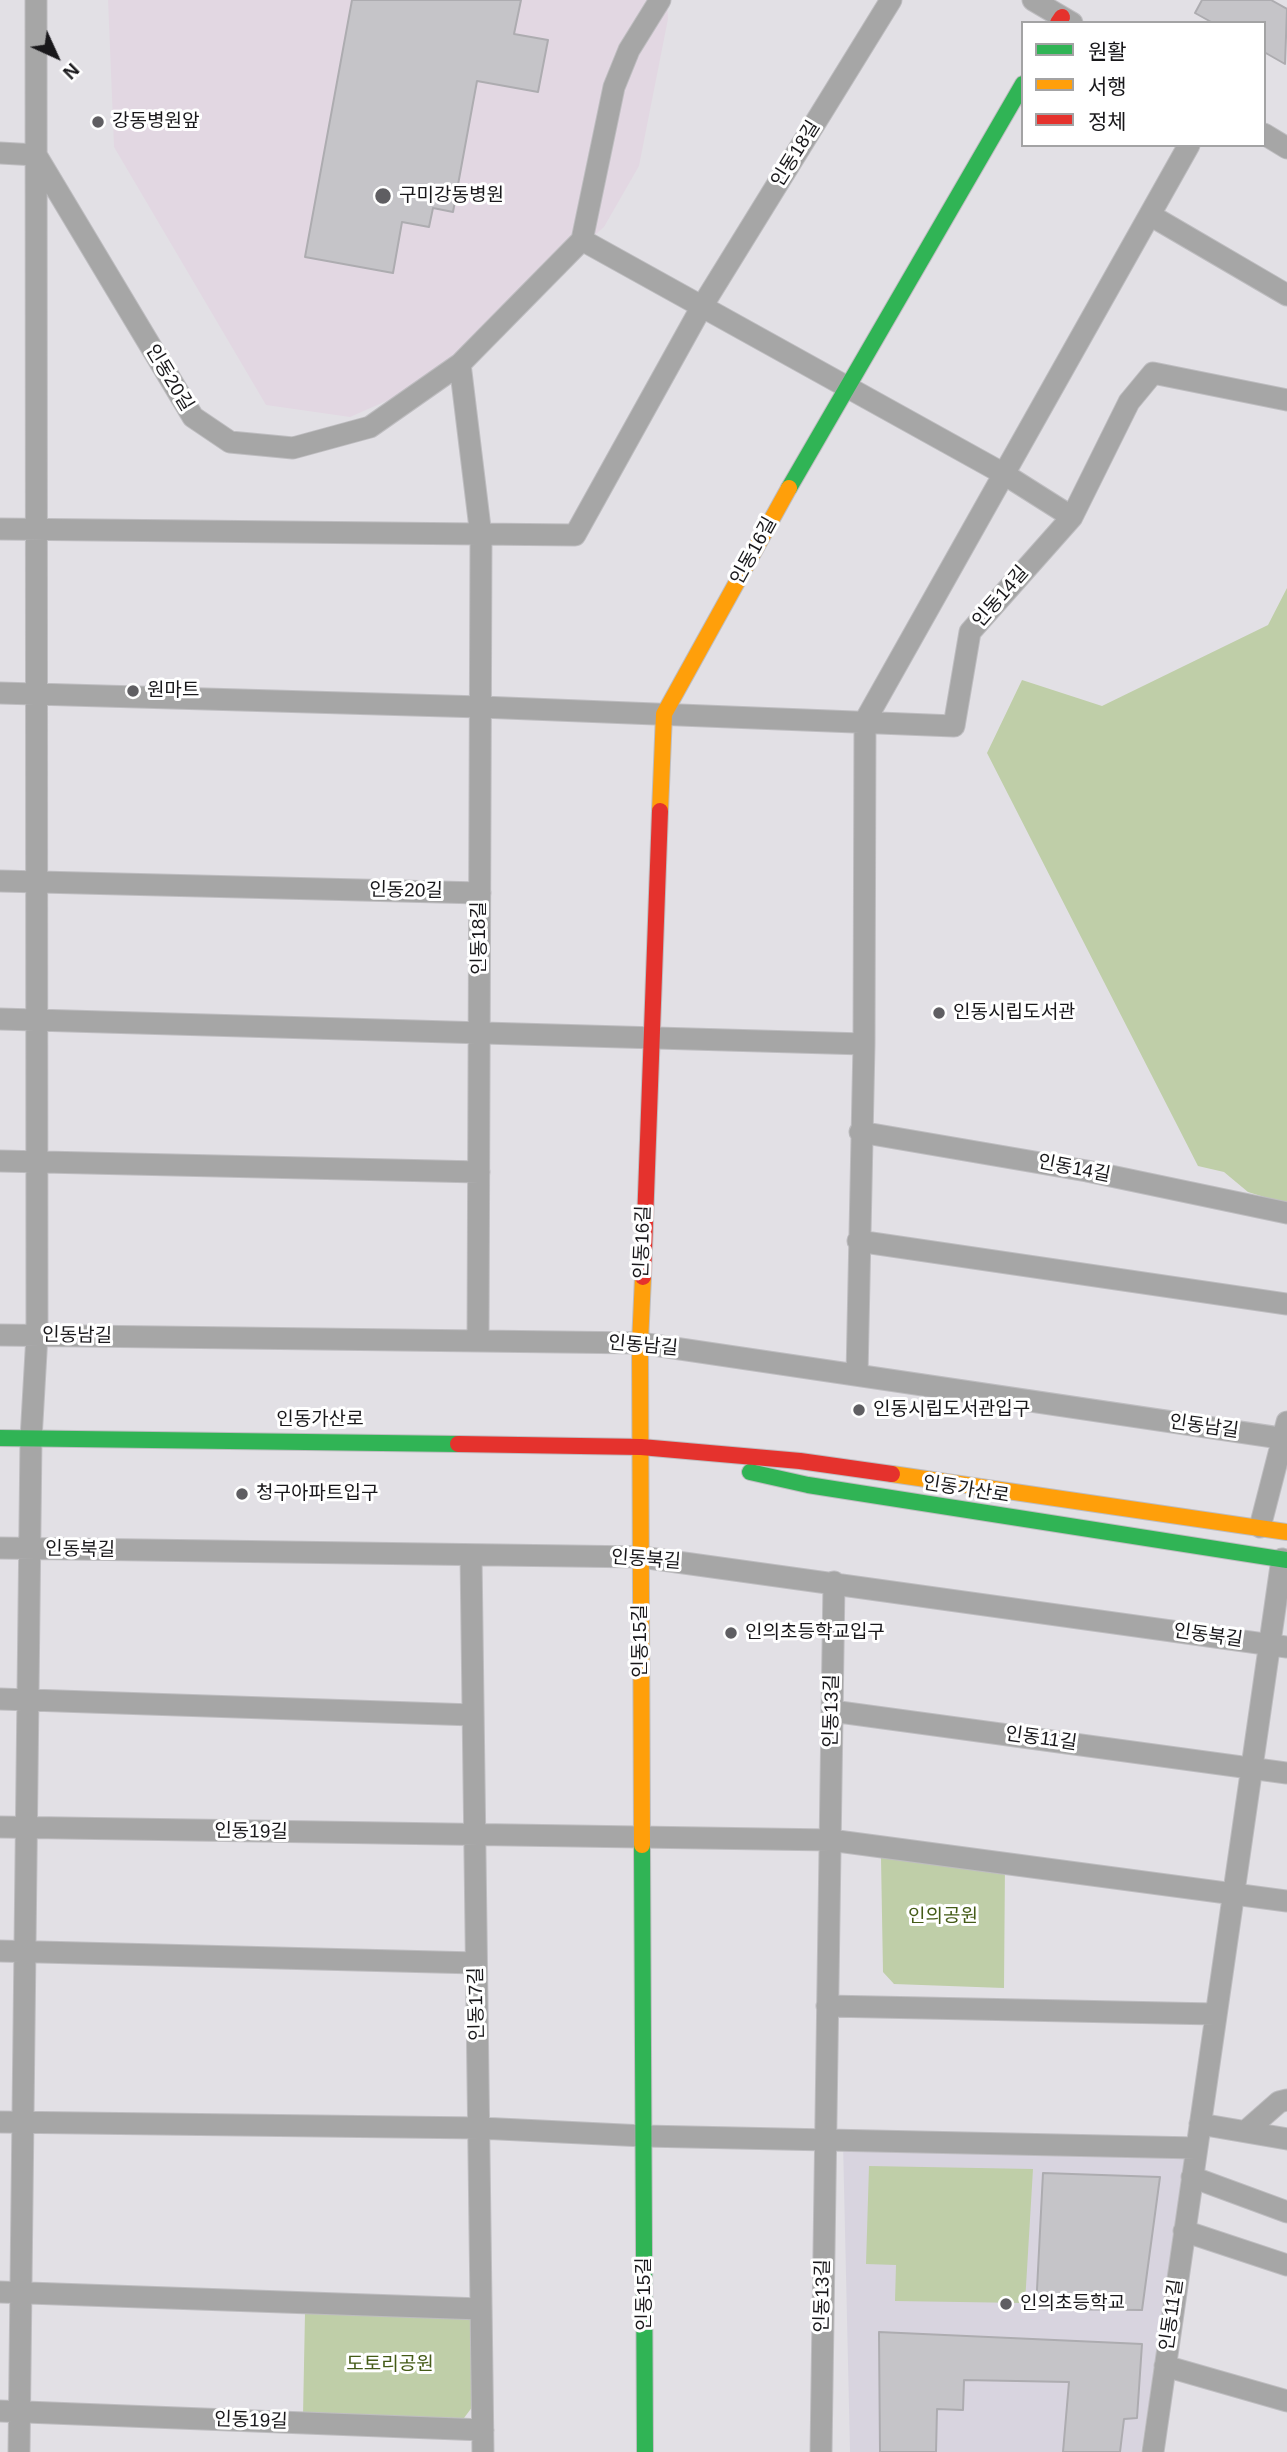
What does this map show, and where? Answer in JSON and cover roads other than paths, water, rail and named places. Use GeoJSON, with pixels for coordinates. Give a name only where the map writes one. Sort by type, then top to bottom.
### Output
{"type":"FeatureCollection","features":[{"type":"Feature","properties":{"kind":"street"},"geometry":{"type":"LineString","coordinates":[[19,2452],[10,2412],[10,2292],[23,2123],[30,1549],[37,1335],[36,0]]}},
{"type":"Feature","properties":{"kind":"street"},"geometry":{"type":"LineString","coordinates":[[460,365],[582,240],[614,87],[629,50],[660,0]]}},
{"type":"Feature","properties":{"kind":"street","name":"인동18길"},"geometry":{"type":"LineString","coordinates":[[481,536],[575,535],[701,308],[891,0]]}},
{"type":"Feature","properties":{"kind":"street"},"geometry":{"type":"LineString","coordinates":[[1033,0],[1064,21]]}},
{"type":"Feature","properties":{"kind":"street","name":"인동16길"},"geometry":{"type":"LineString","coordinates":[[641,1447],[640,1343],[664,714],[846,387],[1021,87]]}},
{"type":"Feature","properties":{"kind":"street"},"geometry":{"type":"LineString","coordinates":[[1266,135],[1287,148]]}},
{"type":"Feature","properties":{"kind":"street"},"geometry":{"type":"LineString","coordinates":[[857,1375],[860,1132],[864,1044],[865,721],[1188,147]]}},
{"type":"Feature","properties":{"kind":"street"},"geometry":{"type":"LineString","coordinates":[[0,153],[36,155]]}},
{"type":"Feature","properties":{"kind":"street","name":"인동20길"},"geometry":{"type":"LineString","coordinates":[[36,155],[192,417],[230,442],[293,448],[370,427],[460,365]]}},
{"type":"Feature","properties":{"kind":"street"},"geometry":{"type":"LineString","coordinates":[[1150,215],[1287,295]]}},
{"type":"Feature","properties":{"kind":"street"},"geometry":{"type":"LineString","coordinates":[[582,240],[1004,474],[1072,517]]}},
{"type":"Feature","properties":{"kind":"street","name":"인동18길"},"geometry":{"type":"LineString","coordinates":[[460,365],[481,536],[478,1341]]}},
{"type":"Feature","properties":{"kind":"street","name":"인동14길"},"geometry":{"type":"LineString","coordinates":[[865,721],[954,726],[970,632],[1072,517],[1129,402],[1153,373],[1287,400]]}},
{"type":"Feature","properties":{"kind":"street"},"geometry":{"type":"LineString","coordinates":[[0,529],[481,536]]}},
{"type":"Feature","properties":{"kind":"street"},"geometry":{"type":"LineString","coordinates":[[0,693],[865,721]]}},
{"type":"Feature","properties":{"kind":"street","name":"인동20길"},"geometry":{"type":"LineString","coordinates":[[0,881],[480,893]]}},
{"type":"Feature","properties":{"kind":"street"},"geometry":{"type":"LineString","coordinates":[[0,1019],[864,1044]]}},
{"type":"Feature","properties":{"kind":"street","name":"인동14길"},"geometry":{"type":"LineString","coordinates":[[860,1132],[1087,1171],[1287,1213]]}},
{"type":"Feature","properties":{"kind":"street"},"geometry":{"type":"LineString","coordinates":[[0,1161],[479,1172]]}},
{"type":"Feature","properties":{"kind":"street"},"geometry":{"type":"LineString","coordinates":[[858,1241],[1287,1304]]}},
{"type":"Feature","properties":{"kind":"street","name":"인동남길"},"geometry":{"type":"LineString","coordinates":[[0,1335],[640,1343],[1285,1433]]}},
{"type":"Feature","properties":{"kind":"street"},"geometry":{"type":"LineString","coordinates":[[1260,1527],[1285,1433]]}},
{"type":"Feature","properties":{"kind":"street","name":"인동가산로"},"geometry":{"type":"LineString","coordinates":[[0,1438],[641,1447],[800,1461],[1287,1532]]}},
{"type":"Feature","properties":{"kind":"street","name":"인동가산로"},"geometry":{"type":"LineString","coordinates":[[641,1447],[808,1485],[1284,1560]]}},
{"type":"Feature","properties":{"kind":"street","name":"인동15길"},"geometry":{"type":"LineString","coordinates":[[641,1447],[645,2452]]}},
{"type":"Feature","properties":{"kind":"street","name":"인동북길"},"geometry":{"type":"LineString","coordinates":[[0,1548],[641,1558],[834,1582],[1277,1646]]}},
{"type":"Feature","properties":{"kind":"street","name":"인동17길"},"geometry":{"type":"LineString","coordinates":[[471,1555],[483,2452]]}},
{"type":"Feature","properties":{"kind":"street","name":"인동11길"},"geometry":{"type":"LineString","coordinates":[[1153,2452],[1251,1767],[1277,1646],[1284,1560]]}},
{"type":"Feature","properties":{"kind":"street","name":"인동13길"},"geometry":{"type":"LineString","coordinates":[[821,2452],[834,1582]]}},
{"type":"Feature","properties":{"kind":"street"},"geometry":{"type":"LineString","coordinates":[[0,1699],[473,1715]]}},
{"type":"Feature","properties":{"kind":"street","name":"인동11길"},"geometry":{"type":"LineString","coordinates":[[832,1711],[1251,1767]]}},
{"type":"Feature","properties":{"kind":"street"},"geometry":{"type":"LineString","coordinates":[[1251,1767],[1287,1773]]}},
{"type":"Feature","properties":{"kind":"street","name":"인동19길"},"geometry":{"type":"LineString","coordinates":[[0,1827],[475,1836]]}},
{"type":"Feature","properties":{"kind":"street"},"geometry":{"type":"LineString","coordinates":[[475,1836],[830,1840],[1287,1900]]}},
{"type":"Feature","properties":{"kind":"street"},"geometry":{"type":"LineString","coordinates":[[0,1951],[476,1963]]}},
{"type":"Feature","properties":{"kind":"street"},"geometry":{"type":"LineString","coordinates":[[827,2007],[1215,2014]]}},
{"type":"Feature","properties":{"kind":"street"},"geometry":{"type":"LineString","coordinates":[[1246,2131],[1279,2102],[1287,2100]]}},
{"type":"Feature","properties":{"kind":"street"},"geometry":{"type":"LineString","coordinates":[[0,2122],[479,2128],[644,2136],[1196,2148]]}},
{"type":"Feature","properties":{"kind":"street"},"geometry":{"type":"LineString","coordinates":[[1199,2124],[1287,2139]]}},
{"type":"Feature","properties":{"kind":"street"},"geometry":{"type":"LineString","coordinates":[[1192,2178],[1287,2212]]}},
{"type":"Feature","properties":{"kind":"street"},"geometry":{"type":"LineString","coordinates":[[1184,2231],[1287,2266]]}},
{"type":"Feature","properties":{"kind":"street"},"geometry":{"type":"LineString","coordinates":[[10,2292],[481,2309]]}},
{"type":"Feature","properties":{"kind":"street"},"geometry":{"type":"LineString","coordinates":[[1165,2366],[1287,2402]]}},
{"type":"Feature","properties":{"kind":"street","name":"인동19길"},"geometry":{"type":"LineString","coordinates":[[10,2412],[483,2430]]}},
{"type":"Feature","properties":{"kind":"place","name":"강동병원앞"},"geometry":{"type":"Point","coordinates":[98,122]}},
{"type":"Feature","properties":{"kind":"place","name":"구미강동병원"},"geometry":{"type":"Point","coordinates":[383,196]}},
{"type":"Feature","properties":{"kind":"place","name":"원마트"},"geometry":{"type":"Point","coordinates":[133,691]}},
{"type":"Feature","properties":{"kind":"place","name":"인동시립도서관"},"geometry":{"type":"Point","coordinates":[939,1013]}},
{"type":"Feature","properties":{"kind":"place","name":"인동시립도서관입구"},"geometry":{"type":"Point","coordinates":[859,1410]}},
{"type":"Feature","properties":{"kind":"place","name":"청구아파트입구"},"geometry":{"type":"Point","coordinates":[242,1494]}},
{"type":"Feature","properties":{"kind":"place","name":"인의초등학교입구"},"geometry":{"type":"Point","coordinates":[731,1633]}},
{"type":"Feature","properties":{"kind":"place","name":"인의초등학교"},"geometry":{"type":"Point","coordinates":[1006,2304]}},
{"type":"Feature","properties":{"kind":"park label","name":"인의공원"},"geometry":{"type":"Point","coordinates":[943,1917]}},
{"type":"Feature","properties":{"kind":"park label","name":"도토리공원"},"geometry":{"type":"Point","coordinates":[390,2365]}}]}
